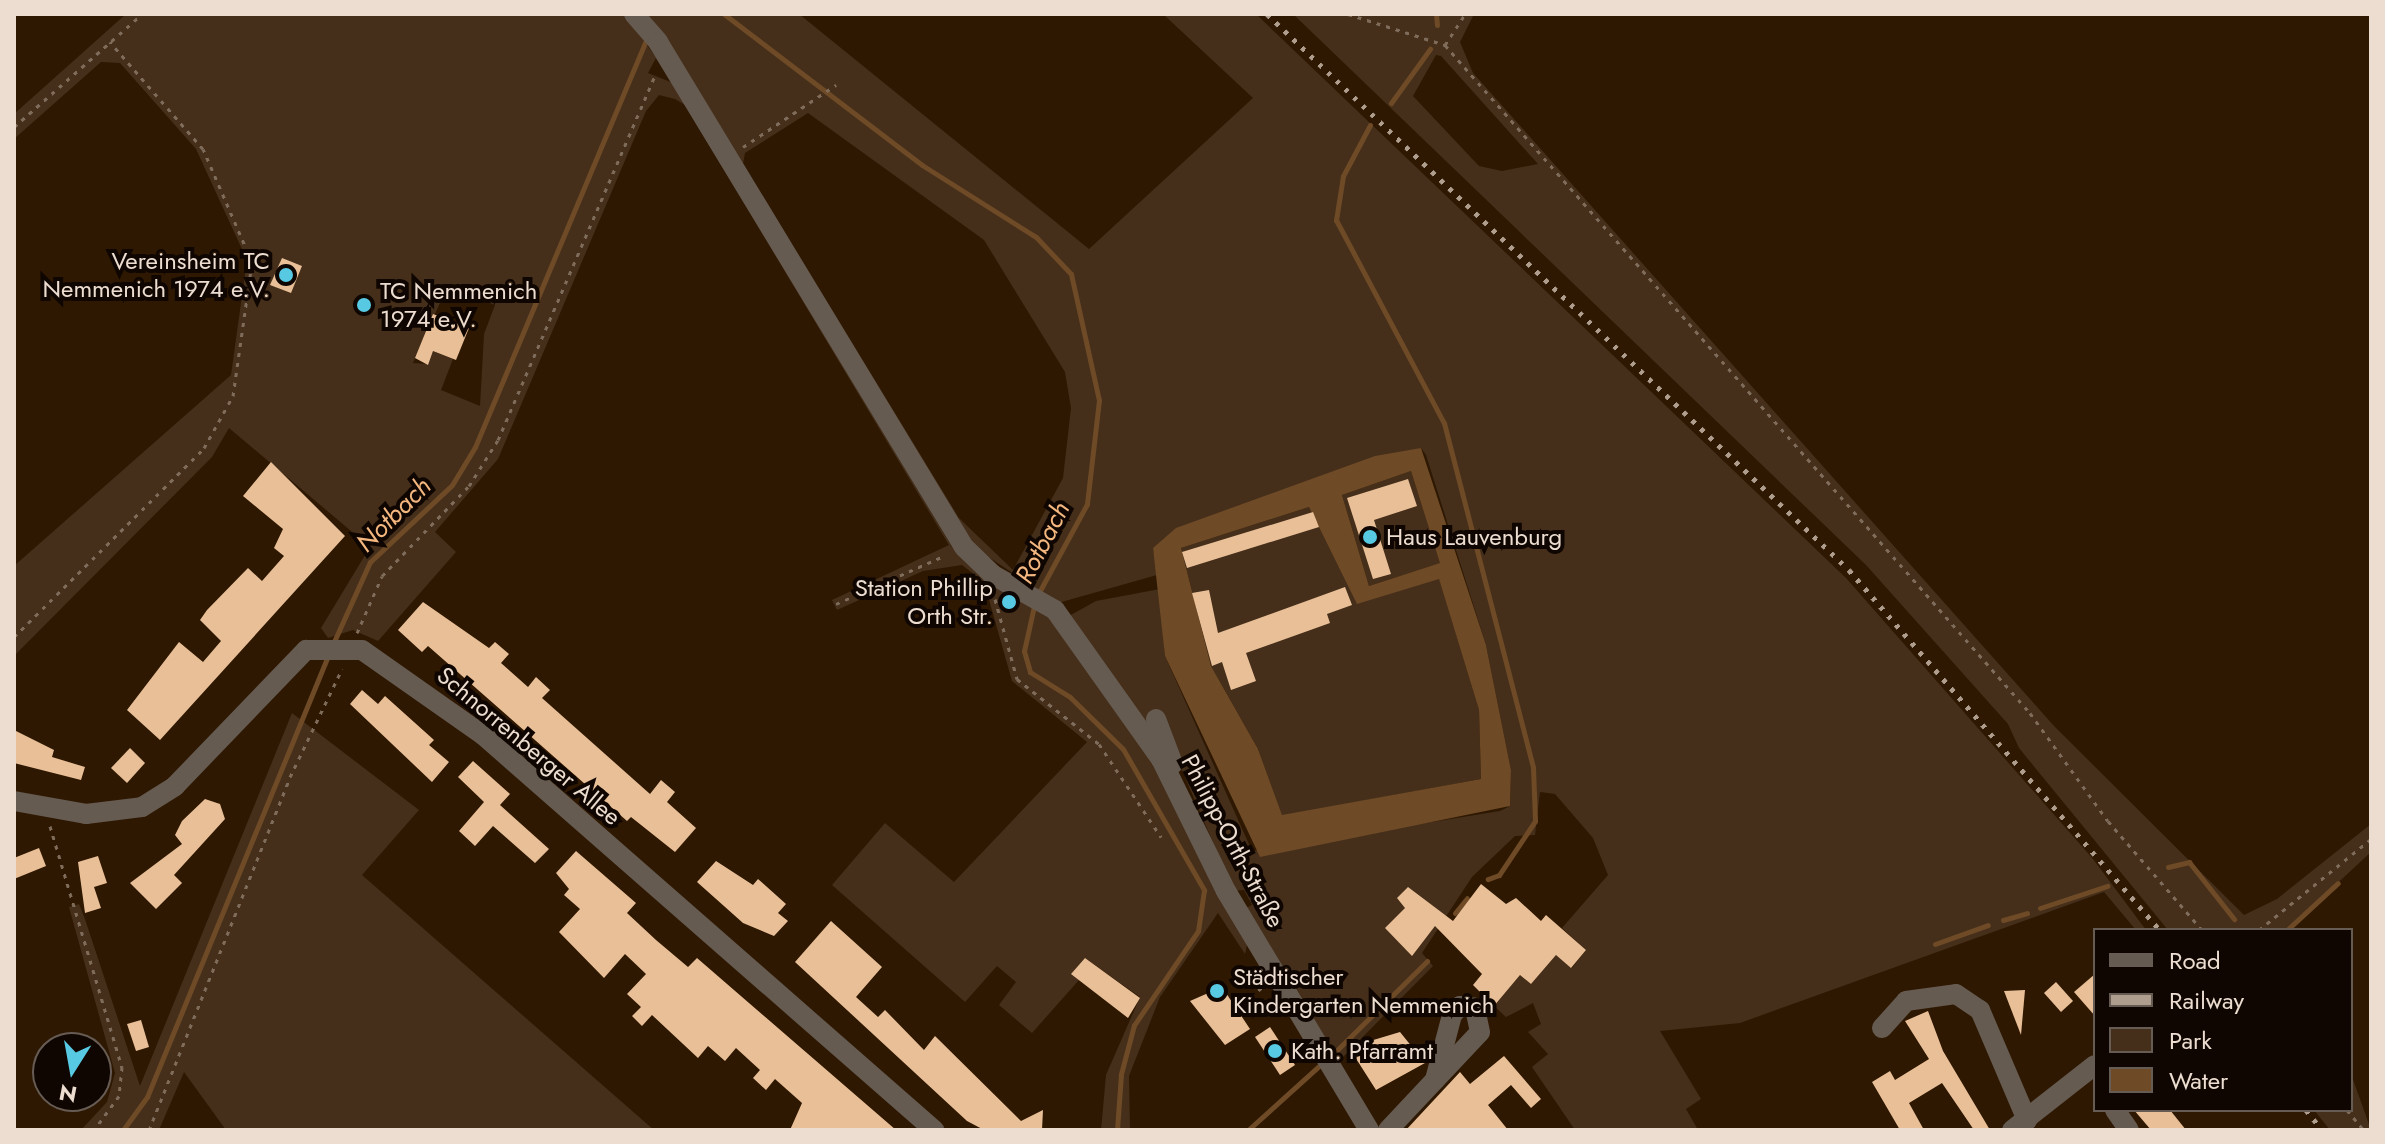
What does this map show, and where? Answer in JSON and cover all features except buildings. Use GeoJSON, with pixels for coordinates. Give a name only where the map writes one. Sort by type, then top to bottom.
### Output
{"type":"FeatureCollection","features":[{"type":"Feature","properties":{"kind":"street"},"geometry":{"type":"LineString","coordinates":[[635,15],[655,37],[667,58]]}},
{"type":"Feature","properties":{"kind":"street","name":"Philipp-Orth-Straße"},"geometry":{"type":"LineString","coordinates":[[667,58],[964,547],[1004,582],[1048,605],[1147,739],[1193,817],[1226,891],[1369,1130]]}},
{"type":"Feature","properties":{"kind":"street","name":"Schnorrenberger Allee"},"geometry":{"type":"LineString","coordinates":[[14,801],[86,814],[142,807],[175,786],[306,650],[332,647],[376,657],[483,735],[934,1130]]}},
{"type":"Feature","properties":{"kind":"street"},"geometry":{"type":"LineString","coordinates":[[1156,719],[1193,817]]}},
{"type":"Feature","properties":{"kind":"street"},"geometry":{"type":"LineString","coordinates":[[1882,1028],[1906,1001],[1956,994],[1980,1010],[2019,1125],[2092,1072]]}},
{"type":"Feature","properties":{"kind":"street"},"geometry":{"type":"LineString","coordinates":[[1388,1130],[1435,1080]]}},
{"type":"Feature","properties":{"kind":"street"},"geometry":{"type":"LineString","coordinates":[[2116,1112],[2129,1130]]}},
{"type":"Feature","properties":{"kind":"path"},"geometry":{"type":"LineString","coordinates":[[14,127],[142,14]]}},
{"type":"Feature","properties":{"kind":"path"},"geometry":{"type":"LineString","coordinates":[[1348,14],[1445,45],[2030,713],[2108,821],[2200,928]]}},
{"type":"Feature","properties":{"kind":"path"},"geometry":{"type":"LineString","coordinates":[[1445,45],[1465,14]]}},
{"type":"Feature","properties":{"kind":"path"},"geometry":{"type":"LineString","coordinates":[[14,637],[204,448],[233,396],[252,262],[203,149],[110,42]]}},
{"type":"Feature","properties":{"kind":"path"},"geometry":{"type":"LineString","coordinates":[[358,630],[382,576],[469,486],[498,440],[667,58]]}},
{"type":"Feature","properties":{"kind":"path"},"geometry":{"type":"LineString","coordinates":[[726,158],[836,85]]}},
{"type":"Feature","properties":{"kind":"path"},"geometry":{"type":"LineString","coordinates":[[836,604],[964,547]]}},
{"type":"Feature","properties":{"kind":"path"},"geometry":{"type":"LineString","coordinates":[[1004,582],[995,611],[1017,679],[1099,744],[1161,837]]}},
{"type":"Feature","properties":{"kind":"path"},"geometry":{"type":"LineString","coordinates":[[149,1130],[290,777],[339,675]]}},
{"type":"Feature","properties":{"kind":"path"},"geometry":{"type":"LineString","coordinates":[[54,838],[122,1067],[119,1096],[94,1130]]}},
{"type":"Feature","properties":{"kind":"path"},"geometry":{"type":"LineString","coordinates":[[2261,928],[2371,839]]}},
{"type":"Feature","properties":{"kind":"path"},"geometry":{"type":"LineString","coordinates":[[1234,1008],[1266,985]]}},
{"type":"Feature","properties":{"kind":"path"},"geometry":{"type":"LineString","coordinates":[[2349,1112],[2364,1130]]}},
{"type":"Feature","properties":{"kind":"green space"},"geometry":{"type":"Polygon","coordinates":[[[126,14],[626,14],[656,58],[648,73],[673,83],[952,547],[1044,610],[1166,777],[1247,945],[1245,954],[1218,913],[1160,997],[1129,1076],[1130,1130],[1101,1130],[1106,1075],[1140,997],[1085,958],[1072,973],[1079,980],[1032,1033],[999,1005],[1016,982],[997,966],[965,1002],[832,885],[885,823],[954,882],[1087,742],[1012,681],[984,582],[962,565],[923,571],[837,610],[832,600],[949,545],[685,105],[659,95],[646,111],[498,459],[435,532],[456,552],[378,641],[353,630],[328,638],[321,628],[370,547],[229,428],[212,457],[14,656],[14,566],[231,375],[247,260],[196,149],[120,63],[101,62],[14,139],[14,114],[126,14]],[[447,287],[413,363],[428,364],[433,351],[453,359],[441,390],[480,406],[484,334],[495,305],[447,287]]]}},
{"type":"Feature","properties":{"kind":"green space"},"geometry":{"type":"Polygon","coordinates":[[[645,14],[799,14],[1089,249],[1253,98],[1163,14],[1256,14],[1846,578],[2093,859],[2145,928],[2134,928],[2104,892],[1740,1023],[1660,1031],[1701,1099],[1686,1109],[1698,1130],[1575,1130],[1532,1067],[1548,1054],[1528,1032],[1541,1024],[1533,1003],[1506,1017],[1494,1006],[1520,975],[1531,984],[1556,955],[1572,968],[1586,950],[1562,928],[1608,875],[1593,838],[1555,794],[1540,792],[1535,835],[1515,836],[1472,877],[1422,953],[1433,966],[1339,1061],[1246,908],[1252,905],[1244,890],[1234,891],[1159,717],[1158,739],[1069,616],[1096,601],[1160,589],[1165,656],[1252,851],[1500,811],[1510,806],[1511,770],[1486,645],[1426,455],[1421,448],[1153,548],[1157,575],[1058,603],[975,548],[645,14]],[[808,113],[745,153],[743,164],[959,518],[1013,570],[1063,478],[1071,408],[1065,372],[984,240],[808,113]]]}},
{"type":"Feature","properties":{"kind":"green space"},"geometry":{"type":"Polygon","coordinates":[[[1293,14],[1474,14],[1460,42],[1473,73],[2054,726],[2244,915],[2277,899],[2371,824],[2371,852],[2289,928],[2166,928],[2019,748],[2008,724],[1866,565],[1293,14]],[[1436,55],[1413,96],[1479,166],[1502,171],[1538,164],[1441,56],[1436,55]]]}},
{"type":"Feature","properties":{"kind":"green space"},"geometry":{"type":"Polygon","coordinates":[[[1411,471],[1441,563],[1369,586],[1342,495],[1411,471]]]}},
{"type":"Feature","properties":{"kind":"green space"},"geometry":{"type":"Polygon","coordinates":[[[1309,507],[1357,603],[1439,578],[1479,710],[1481,779],[1282,816],[1258,749],[1211,666],[1181,548],[1309,507]]]}},
{"type":"Feature","properties":{"kind":"green space"},"geometry":{"type":"Polygon","coordinates":[[[292,713],[419,810],[362,875],[654,1130],[226,1130],[184,1072],[159,1130],[81,1130],[98,1112],[112,1112],[115,1073],[112,1032],[104,1032],[69,907],[79,904],[85,919],[140,1086],[292,713]]]}},
{"type":"Feature","properties":{"kind":"green space"},"geometry":{"type":"Polygon","coordinates":[[[2353,1080],[2371,1130],[2330,1130],[2316,1112],[2353,1112],[2353,1080]]]}},
{"type":"Feature","properties":{"kind":"water"},"geometry":{"type":"Polygon","coordinates":[[[1421,448],[1486,645],[1511,770],[1510,806],[1260,857],[1165,656],[1153,548],[1176,528],[1375,456],[1421,448]],[[1411,471],[1342,495],[1369,586],[1440,563],[1411,471]],[[1309,507],[1181,548],[1211,666],[1258,749],[1282,815],[1481,779],[1479,710],[1439,579],[1357,604],[1309,507]]]}},
{"type":"Feature","properties":{"kind":"waterway","name":"Rotbach"},"geometry":{"type":"LineString","coordinates":[[724,14],[922,165],[1036,237],[1071,274],[1099,400],[1087,504],[1037,596]]}},
{"type":"Feature","properties":{"kind":"waterway"},"geometry":{"type":"LineString","coordinates":[[1436,14],[1437,25]]}},
{"type":"Feature","properties":{"kind":"waterway","name":"Notbach"},"geometry":{"type":"LineString","coordinates":[[332,646],[370,562],[452,485],[475,447],[647,38]]}},
{"type":"Feature","properties":{"kind":"waterway"},"geometry":{"type":"LineString","coordinates":[[1391,103],[1430,49]]}},
{"type":"Feature","properties":{"kind":"waterway"},"geometry":{"type":"LineString","coordinates":[[1370,125],[1343,176],[1336,220],[1444,423],[1533,768],[1535,821],[1499,875],[1488,879]]}},
{"type":"Feature","properties":{"kind":"waterway","name":"Rotbach"},"geometry":{"type":"LineString","coordinates":[[1034,606],[1024,651],[1030,672],[1070,697],[1123,749],[1204,890],[1198,931],[1134,1025],[1121,1074],[1117,1130]]}},
{"type":"Feature","properties":{"kind":"waterway","name":"Notbach"},"geometry":{"type":"LineString","coordinates":[[123,1130],[147,1097],[328,655]]}},
{"type":"Feature","properties":{"kind":"waterway"},"geometry":{"type":"LineString","coordinates":[[2168,867],[2189,862],[2234,919]]}},
{"type":"Feature","properties":{"kind":"waterway"},"geometry":{"type":"LineString","coordinates":[[2289,928],[2338,883]]}},
{"type":"Feature","properties":{"kind":"waterway"},"geometry":{"type":"LineString","coordinates":[[2040,908],[2107,886]]}},
{"type":"Feature","properties":{"kind":"waterway"},"geometry":{"type":"LineString","coordinates":[[1455,913],[1467,898]]}},
{"type":"Feature","properties":{"kind":"waterway"},"geometry":{"type":"LineString","coordinates":[[2003,920],[2027,913]]}},
{"type":"Feature","properties":{"kind":"waterway"},"geometry":{"type":"LineString","coordinates":[[1935,944],[1988,925]]}},
{"type":"Feature","properties":{"kind":"waterway"},"geometry":{"type":"LineString","coordinates":[[1329,1058],[1427,961]]}},
{"type":"Feature","properties":{"kind":"waterway"},"geometry":{"type":"LineString","coordinates":[[1248,1130],[1321,1064]]}},
{"type":"Feature","properties":{"kind":"railway"},"geometry":{"type":"LineString","coordinates":[[1267,14],[1849,570],[2158,928]]}},
{"type":"Feature","properties":{"kind":"railway"},"geometry":{"type":"LineString","coordinates":[[2308,1112],[2322,1130]]}},
{"type":"Feature","properties":{"kind":"place","name":"Vereinsheim TC Nemmenich 1974 e.V."},"geometry":{"type":"Point","coordinates":[286,275]}},
{"type":"Feature","properties":{"kind":"place","name":"TC Nemmenich 1974 e.V."},"geometry":{"type":"Point","coordinates":[364,305]}},
{"type":"Feature","properties":{"kind":"place","name":"Haus Lauvenburg"},"geometry":{"type":"Point","coordinates":[1370,537]}},
{"type":"Feature","properties":{"kind":"place","name":"Station Phillip Orth Str."},"geometry":{"type":"Point","coordinates":[1009,602]}},
{"type":"Feature","properties":{"kind":"place","name":"Städtischer Kindergarten Nemmenich"},"geometry":{"type":"Point","coordinates":[1217,991]}},
{"type":"Feature","properties":{"kind":"place","name":"Kath. Pfarramt"},"geometry":{"type":"Point","coordinates":[1275,1051]}}]}
